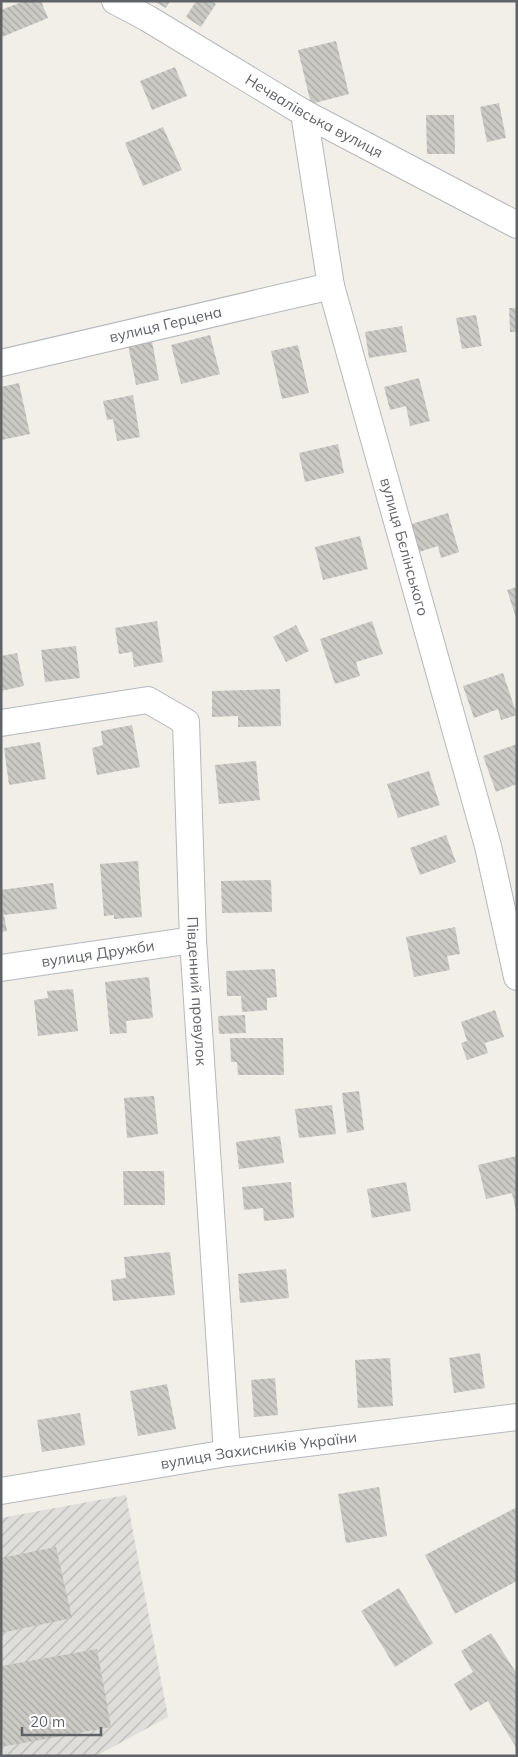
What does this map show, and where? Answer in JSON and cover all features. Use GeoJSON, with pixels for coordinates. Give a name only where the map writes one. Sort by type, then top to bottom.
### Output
{"type":"FeatureCollection","features":[{"type":"Feature","properties":{"kind":"street","name":"Нечвалівська вулиця"},"geometry":{"type":"LineString","coordinates":[[115,1],[147,18],[304,113],[517,225]]}},
{"type":"Feature","properties":{"kind":"street","name":"вулиця Бєлінського"},"geometry":{"type":"LineString","coordinates":[[304,113],[330,286],[488,846],[517,977]]}},
{"type":"Feature","properties":{"kind":"street","name":"вулиця Герцена"},"geometry":{"type":"LineString","coordinates":[[1,363],[330,286]]}},
{"type":"Feature","properties":{"kind":"street","name":"Південний провулок"},"geometry":{"type":"LineString","coordinates":[[1,723],[148,700],[186,722],[193,940],[227,1453]]}},
{"type":"Feature","properties":{"kind":"street","name":"вулиця Дружби"},"geometry":{"type":"LineString","coordinates":[[1,968],[193,940]]}},
{"type":"Feature","properties":{"kind":"street","name":"вулиця Захисників України"},"geometry":{"type":"LineString","coordinates":[[1,1491],[227,1453],[517,1417]]}},
{"type":"Feature","properties":{"kind":"shaded area"},"geometry":{"type":"Polygon","coordinates":[[[126,1495],[168,1717],[96,1756],[1,1756],[1,1518],[126,1495]]]}},
{"type":"Feature","properties":{"kind":"building"},"geometry":{"type":"Polygon","coordinates":[[[24,1],[41,1],[48,18],[2,37],[1,10],[24,1]]]}},
{"type":"Feature","properties":{"kind":"building"},"geometry":{"type":"Polygon","coordinates":[[[153,1],[170,1],[166,8],[153,1]]]}},
{"type":"Feature","properties":{"kind":"building"},"geometry":{"type":"Polygon","coordinates":[[[196,1],[212,1],[216,4],[201,27],[186,17],[196,1]]]}},
{"type":"Feature","properties":{"kind":"building"},"geometry":{"type":"Polygon","coordinates":[[[336,41],[349,94],[311,104],[298,50],[336,41]]]}},
{"type":"Feature","properties":{"kind":"building"},"geometry":{"type":"Polygon","coordinates":[[[175,67],[187,96],[152,110],[140,81],[175,67]]]}},
{"type":"Feature","properties":{"kind":"building"},"geometry":{"type":"Polygon","coordinates":[[[499,103],[506,138],[487,142],[480,107],[499,103]]]}},
{"type":"Feature","properties":{"kind":"building"},"geometry":{"type":"Polygon","coordinates":[[[426,115],[454,115],[455,154],[427,154],[426,115]]]}},
{"type":"Feature","properties":{"kind":"building"},"geometry":{"type":"Polygon","coordinates":[[[163,127],[182,170],[143,186],[125,143],[163,127]]]}},
{"type":"Feature","properties":{"kind":"building"},"geometry":{"type":"Polygon","coordinates":[[[509,308],[517,308],[517,332],[510,332],[509,308]]]}},
{"type":"Feature","properties":{"kind":"building"},"geometry":{"type":"Polygon","coordinates":[[[476,315],[482,346],[462,349],[456,318],[476,315]]]}},
{"type":"Feature","properties":{"kind":"building"},"geometry":{"type":"Polygon","coordinates":[[[402,326],[407,352],[369,358],[365,332],[402,326]]]}},
{"type":"Feature","properties":{"kind":"building"},"geometry":{"type":"Polygon","coordinates":[[[210,335],[220,374],[181,384],[171,345],[210,335]]]}},
{"type":"Feature","properties":{"kind":"building"},"geometry":{"type":"Polygon","coordinates":[[[152,341],[159,380],[136,385],[128,345],[152,341]]]}},
{"type":"Feature","properties":{"kind":"building"},"geometry":{"type":"Polygon","coordinates":[[[298,345],[309,393],[282,399],[271,351],[298,345]]]}},
{"type":"Feature","properties":{"kind":"building"},"geometry":{"type":"Polygon","coordinates":[[[419,378],[430,421],[410,426],[406,406],[390,410],[384,387],[419,378]]]}},
{"type":"Feature","properties":{"kind":"building"},"geometry":{"type":"Polygon","coordinates":[[[19,383],[30,434],[1,440],[1,387],[19,383]]]}},
{"type":"Feature","properties":{"kind":"building"},"geometry":{"type":"Polygon","coordinates":[[[133,395],[140,437],[117,441],[113,419],[107,420],[103,401],[133,395]]]}},
{"type":"Feature","properties":{"kind":"building"},"geometry":{"type":"Polygon","coordinates":[[[338,444],[344,473],[305,482],[299,453],[338,444]]]}},
{"type":"Feature","properties":{"kind":"building"},"geometry":{"type":"Polygon","coordinates":[[[448,513],[459,552],[441,558],[438,546],[416,553],[408,525],[448,513]]]}},
{"type":"Feature","properties":{"kind":"building"},"geometry":{"type":"Polygon","coordinates":[[[360,536],[368,569],[323,580],[315,547],[360,536]]]}},
{"type":"Feature","properties":{"kind":"building"},"geometry":{"type":"Polygon","coordinates":[[[517,587],[517,618],[516,618],[507,590],[517,587]]]}},
{"type":"Feature","properties":{"kind":"building"},"geometry":{"type":"Polygon","coordinates":[[[157,621],[163,662],[134,667],[132,652],[119,654],[115,628],[157,621]]]}},
{"type":"Feature","properties":{"kind":"building"},"geometry":{"type":"Polygon","coordinates":[[[372,621],[383,654],[356,662],[360,676],[335,684],[320,639],[372,621]]]}},
{"type":"Feature","properties":{"kind":"building"},"geometry":{"type":"Polygon","coordinates":[[[296,625],[309,651],[286,662],[273,637],[296,625]]]}},
{"type":"Feature","properties":{"kind":"building"},"geometry":{"type":"Polygon","coordinates":[[[76,646],[80,678],[45,682],[41,650],[76,646]]]}},
{"type":"Feature","properties":{"kind":"building"},"geometry":{"type":"Polygon","coordinates":[[[17,653],[24,686],[1,691],[1,656],[17,653]]]}},
{"type":"Feature","properties":{"kind":"building"},"geometry":{"type":"Polygon","coordinates":[[[503,673],[517,715],[501,720],[498,709],[474,718],[463,686],[503,673]]]}},
{"type":"Feature","properties":{"kind":"building"},"geometry":{"type":"Polygon","coordinates":[[[280,689],[281,726],[238,727],[238,716],[212,717],[212,691],[280,689]]]}},
{"type":"Feature","properties":{"kind":"building"},"geometry":{"type":"Polygon","coordinates":[[[132,725],[140,767],[97,775],[92,748],[103,745],[101,731],[132,725]]]}},
{"type":"Feature","properties":{"kind":"building"},"geometry":{"type":"Polygon","coordinates":[[[40,742],[46,779],[9,785],[4,748],[40,742]]]}},
{"type":"Feature","properties":{"kind":"building"},"geometry":{"type":"Polygon","coordinates":[[[517,744],[517,784],[496,792],[483,756],[517,744]]]}},
{"type":"Feature","properties":{"kind":"building"},"geometry":{"type":"Polygon","coordinates":[[[256,761],[260,800],[219,804],[215,765],[256,761]]]}},
{"type":"Feature","properties":{"kind":"building"},"geometry":{"type":"Polygon","coordinates":[[[429,771],[440,805],[398,818],[387,784],[429,771]]]}},
{"type":"Feature","properties":{"kind":"building"},"geometry":{"type":"Polygon","coordinates":[[[446,835],[456,862],[420,875],[410,848],[446,835]]]}},
{"type":"Feature","properties":{"kind":"building"},"geometry":{"type":"Polygon","coordinates":[[[138,861],[142,917],[114,919],[114,915],[104,916],[100,864],[138,861]]]}},
{"type":"Feature","properties":{"kind":"building"},"geometry":{"type":"Polygon","coordinates":[[[271,880],[272,912],[222,913],[221,881],[271,880]]]}},
{"type":"Feature","properties":{"kind":"building"},"geometry":{"type":"Polygon","coordinates":[[[53,883],[57,909],[4,915],[7,931],[1,932],[1,890],[53,883]]]}},
{"type":"Feature","properties":{"kind":"building"},"geometry":{"type":"Polygon","coordinates":[[[455,927],[460,954],[447,956],[450,970],[414,977],[406,937],[455,927]]]}},
{"type":"Feature","properties":{"kind":"building"},"geometry":{"type":"Polygon","coordinates":[[[275,969],[277,997],[267,998],[267,1010],[242,1012],[241,996],[227,996],[226,971],[275,969]]]}},
{"type":"Feature","properties":{"kind":"building"},"geometry":{"type":"Polygon","coordinates":[[[149,977],[153,1018],[126,1021],[127,1033],[110,1034],[105,982],[149,977]]]}},
{"type":"Feature","properties":{"kind":"building"},"geometry":{"type":"Polygon","coordinates":[[[73,989],[78,1031],[38,1036],[34,1000],[48,998],[47,991],[73,989]]]}},
{"type":"Feature","properties":{"kind":"building"},"geometry":{"type":"Polygon","coordinates":[[[495,1010],[504,1037],[485,1043],[488,1053],[467,1060],[461,1043],[467,1041],[461,1022],[495,1010]]]}},
{"type":"Feature","properties":{"kind":"building"},"geometry":{"type":"Polygon","coordinates":[[[245,1015],[246,1033],[219,1034],[218,1016],[245,1015]]]}},
{"type":"Feature","properties":{"kind":"building"},"geometry":{"type":"Polygon","coordinates":[[[230,1038],[283,1038],[284,1075],[238,1075],[237,1062],[231,1062],[230,1038]]]}},
{"type":"Feature","properties":{"kind":"building"},"geometry":{"type":"Polygon","coordinates":[[[359,1091],[364,1130],[347,1133],[342,1093],[359,1091]]]}},
{"type":"Feature","properties":{"kind":"building"},"geometry":{"type":"Polygon","coordinates":[[[154,1096],[158,1134],[127,1138],[124,1098],[154,1096]]]}},
{"type":"Feature","properties":{"kind":"building"},"geometry":{"type":"Polygon","coordinates":[[[332,1105],[336,1134],[299,1138],[295,1109],[332,1105]]]}},
{"type":"Feature","properties":{"kind":"building"},"geometry":{"type":"Polygon","coordinates":[[[280,1136],[284,1163],[239,1169],[236,1142],[280,1136]]]}},
{"type":"Feature","properties":{"kind":"building"},"geometry":{"type":"Polygon","coordinates":[[[517,1156],[516,1211],[512,1193],[486,1199],[478,1165],[517,1156]]]}},
{"type":"Feature","properties":{"kind":"building"},"geometry":{"type":"Polygon","coordinates":[[[123,1171],[164,1171],[165,1205],[124,1205],[123,1171]]]}},
{"type":"Feature","properties":{"kind":"building"},"geometry":{"type":"Polygon","coordinates":[[[291,1182],[294,1218],[264,1221],[263,1208],[244,1210],[242,1187],[291,1182]]]}},
{"type":"Feature","properties":{"kind":"building"},"geometry":{"type":"Polygon","coordinates":[[[406,1182],[411,1211],[372,1218],[367,1189],[406,1182]]]}},
{"type":"Feature","properties":{"kind":"building"},"geometry":{"type":"Polygon","coordinates":[[[170,1252],[175,1295],[113,1301],[111,1280],[126,1278],[124,1257],[170,1252]]]}},
{"type":"Feature","properties":{"kind":"building"},"geometry":{"type":"Polygon","coordinates":[[[286,1269],[289,1298],[240,1303],[238,1274],[286,1269]]]}},
{"type":"Feature","properties":{"kind":"building"},"geometry":{"type":"Polygon","coordinates":[[[480,1353],[485,1388],[454,1393],[449,1358],[480,1353]]]}},
{"type":"Feature","properties":{"kind":"building"},"geometry":{"type":"Polygon","coordinates":[[[390,1358],[393,1406],[358,1408],[355,1360],[390,1358]]]}},
{"type":"Feature","properties":{"kind":"building"},"geometry":{"type":"Polygon","coordinates":[[[275,1378],[278,1415],[254,1417],[251,1380],[275,1378]]]}},
{"type":"Feature","properties":{"kind":"building"},"geometry":{"type":"Polygon","coordinates":[[[167,1384],[176,1429],[138,1436],[130,1391],[167,1384]]]}},
{"type":"Feature","properties":{"kind":"building"},"geometry":{"type":"Polygon","coordinates":[[[80,1413],[85,1445],[42,1452],[37,1420],[80,1413]]]}},
{"type":"Feature","properties":{"kind":"building"},"geometry":{"type":"Polygon","coordinates":[[[379,1487],[387,1536],[346,1543],[338,1494],[379,1487]]]}},
{"type":"Feature","properties":{"kind":"building"},"geometry":{"type":"Polygon","coordinates":[[[517,1507],[517,1581],[455,1614],[425,1555],[517,1507]]]}},
{"type":"Feature","properties":{"kind":"building"},"geometry":{"type":"Polygon","coordinates":[[[56,1547],[72,1618],[1,1633],[1,1558],[56,1547]]]}},
{"type":"Feature","properties":{"kind":"building"},"geometry":{"type":"Polygon","coordinates":[[[399,1588],[433,1643],[395,1667],[361,1611],[399,1588]]]}},
{"type":"Feature","properties":{"kind":"building"},"geometry":{"type":"Polygon","coordinates":[[[491,1633],[517,1674],[517,1749],[488,1701],[470,1711],[454,1684],[473,1672],[461,1651],[491,1633]]]}},
{"type":"Feature","properties":{"kind":"building"},"geometry":{"type":"Polygon","coordinates":[[[97,1649],[111,1727],[1,1747],[1,1666],[97,1649]]]}}]}
